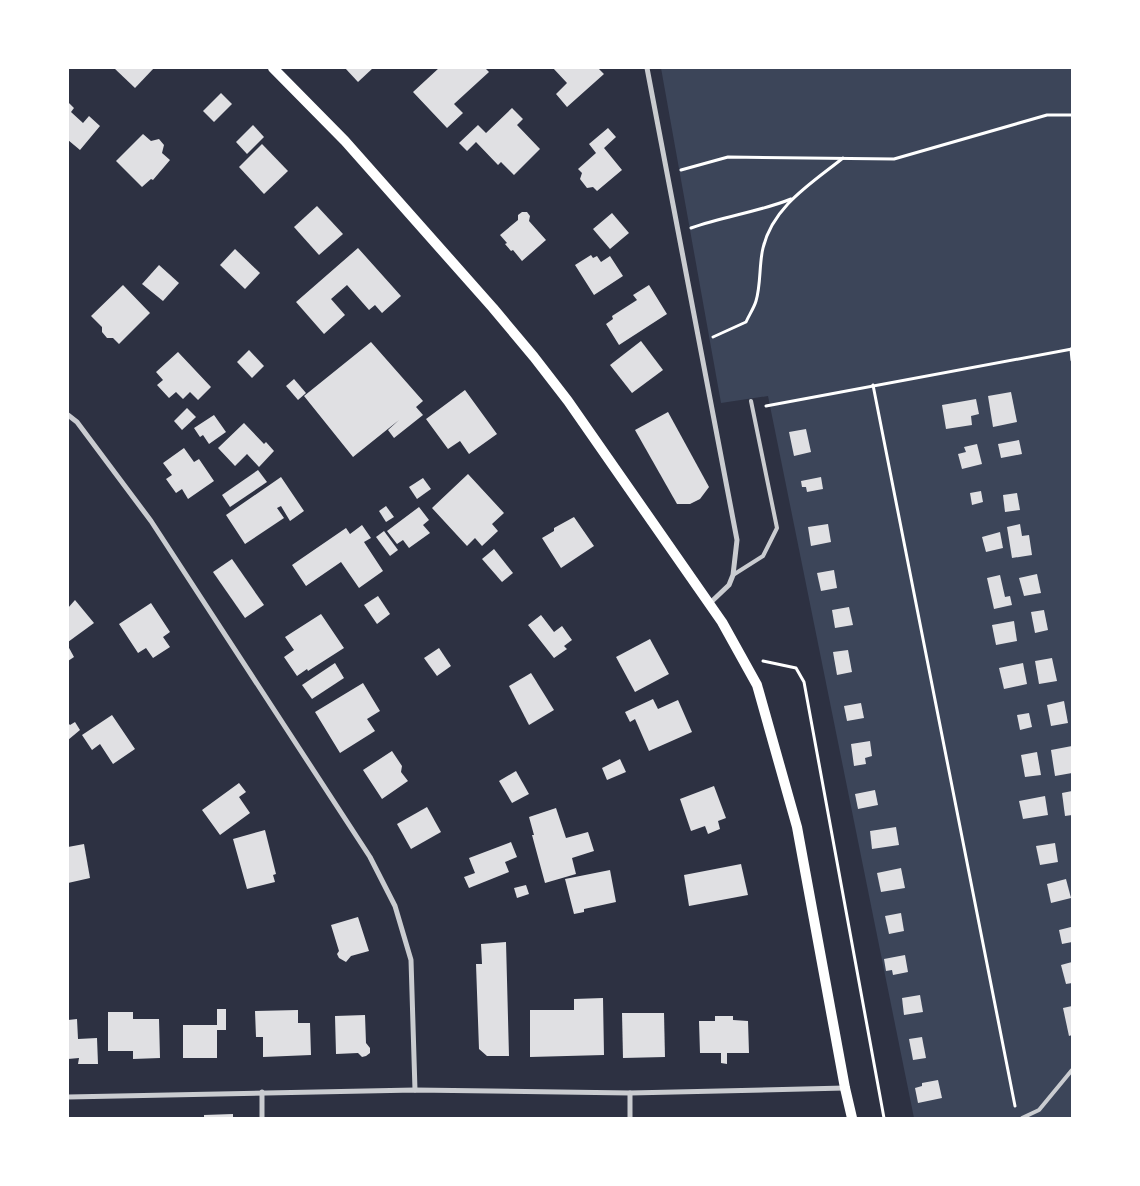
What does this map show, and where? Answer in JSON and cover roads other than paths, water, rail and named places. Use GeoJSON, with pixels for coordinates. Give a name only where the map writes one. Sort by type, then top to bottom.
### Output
{"type":"FeatureCollection","features":[{"type":"Feature","properties":{"kind":"main road"},"geometry":{"type":"LineString","coordinates":[[273,68],[358,155],[493,308],[568,400],[722,622],[758,685],[797,827],[852,1118]]}},
{"type":"Feature","properties":{"kind":"street"},"geometry":{"type":"LineString","coordinates":[[647,68],[736,540],[733,575],[728,585],[709,604]]}},
{"type":"Feature","properties":{"kind":"street"},"geometry":{"type":"LineString","coordinates":[[68,415],[76,422],[151,521],[370,857],[395,906],[411,960],[415,1090]]}},
{"type":"Feature","properties":{"kind":"street"},"geometry":{"type":"LineString","coordinates":[[68,1098],[262,1092],[415,1090],[630,1092],[845,1088]]}},
{"type":"Feature","properties":{"kind":"street"},"geometry":{"type":"LineString","coordinates":[[262,1092],[262,1118]]}},
{"type":"Feature","properties":{"kind":"street"},"geometry":{"type":"LineString","coordinates":[[630,1092],[630,1118]]}},
{"type":"Feature","properties":{"kind":"lane"},"geometry":{"type":"LineString","coordinates":[[733,575],[763,556],[777,528],[751,401]]}},
{"type":"Feature","properties":{"kind":"lane"},"geometry":{"type":"LineString","coordinates":[[1022,1118],[1039,1110],[1072,1070]]}}]}
